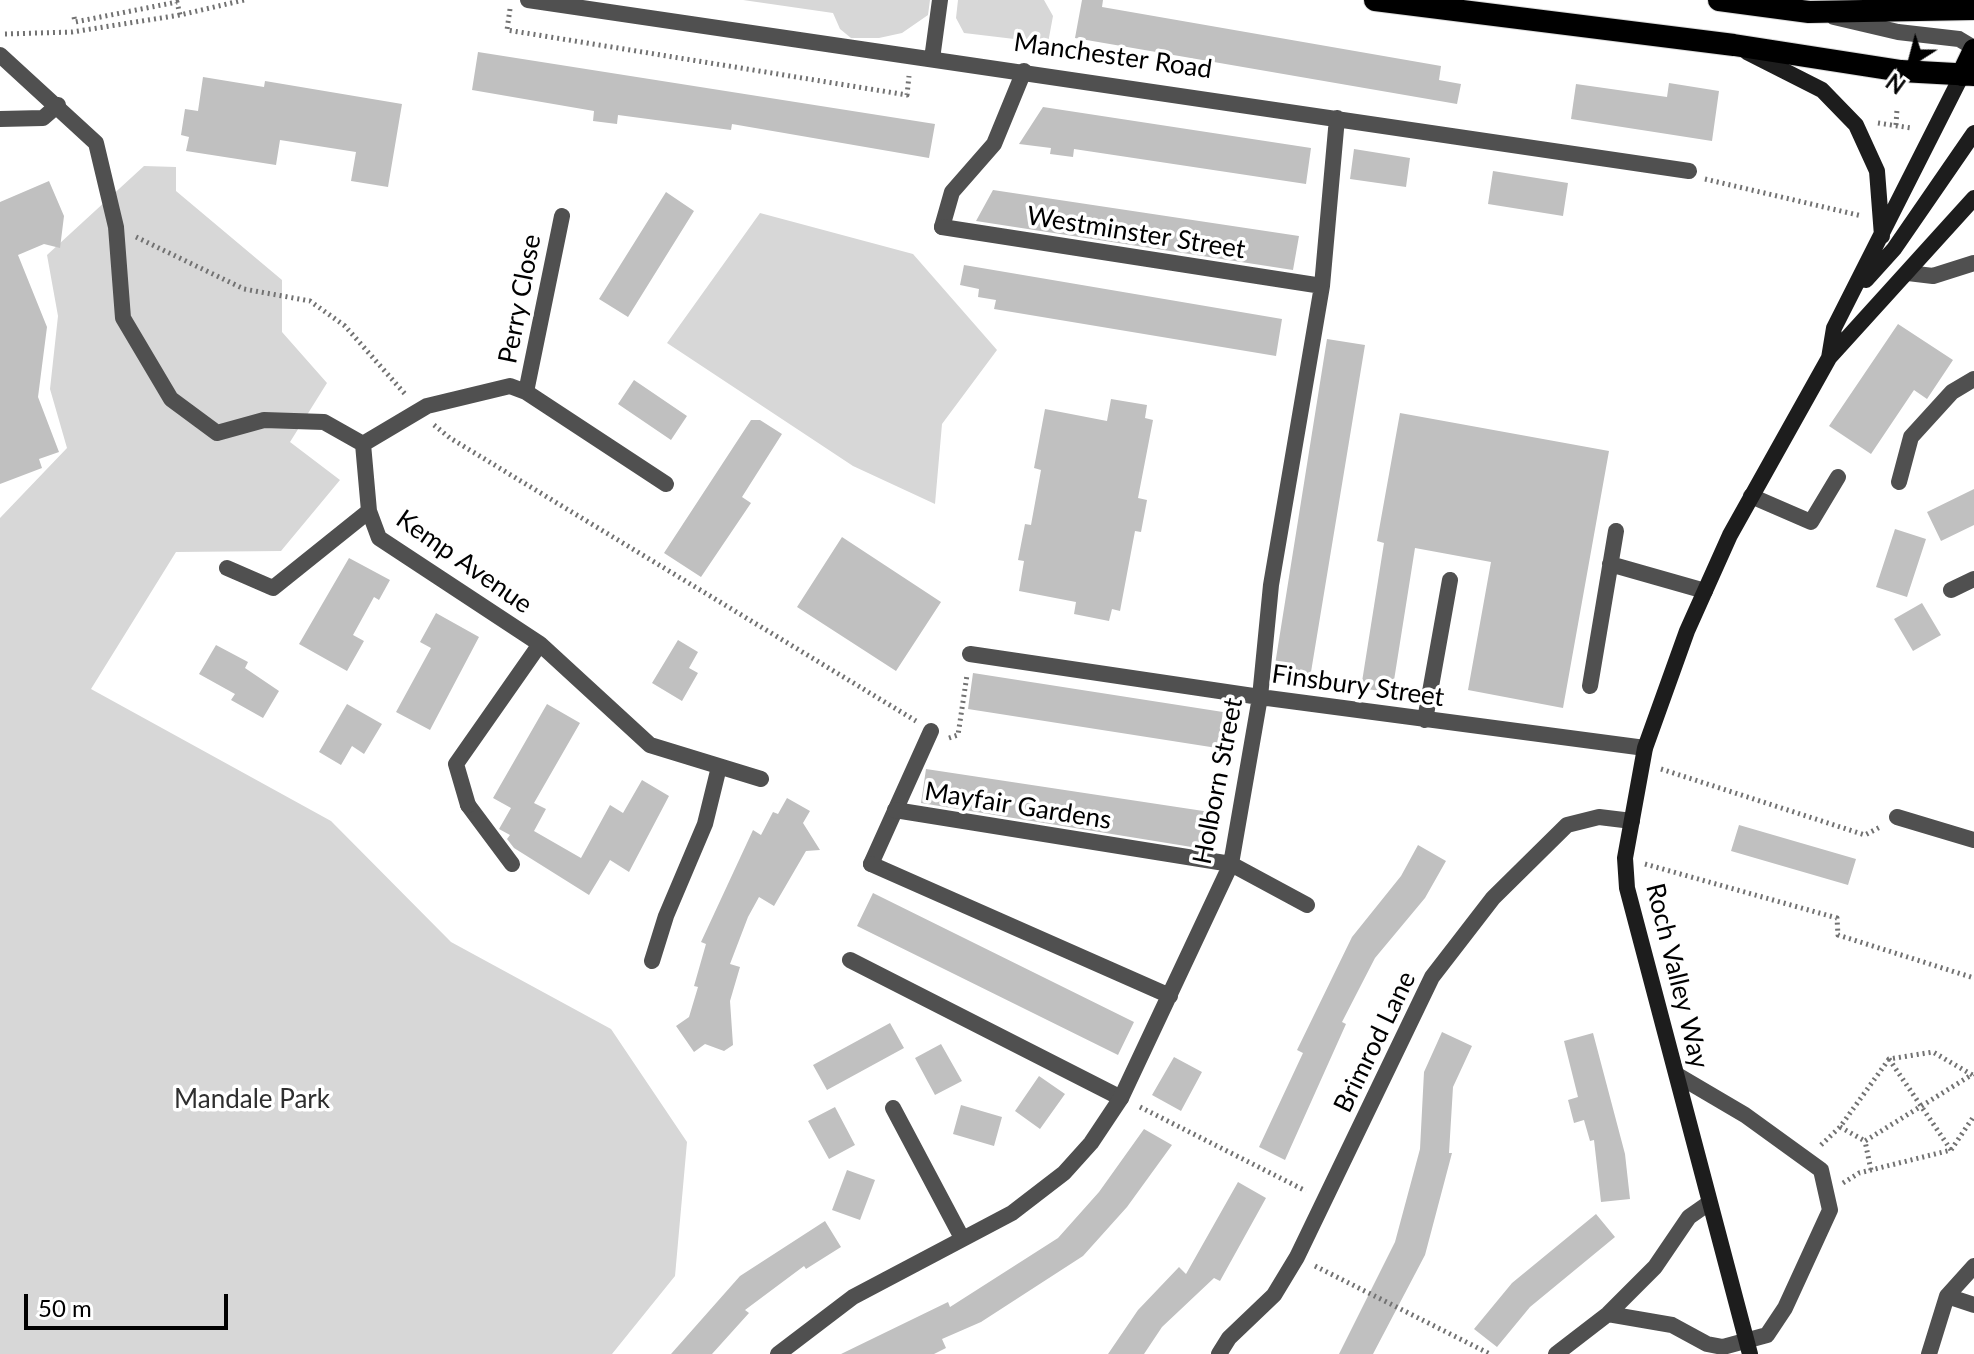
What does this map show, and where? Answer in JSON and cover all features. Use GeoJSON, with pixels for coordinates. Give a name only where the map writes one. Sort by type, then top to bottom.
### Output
{"type":"FeatureCollection","features":[{"type":"Feature","properties":{"kind":"highway"},"geometry":{"type":"LineString","coordinates":[[1375,0],[1734,45],[1901,71],[1970,72],[1974,49]]}},
{"type":"Feature","properties":{"kind":"highway"},"geometry":{"type":"LineString","coordinates":[[1719,0],[1809,12],[1974,9]]}},
{"type":"Feature","properties":{"kind":"highway"},"geometry":{"type":"LineString","coordinates":[[1809,12],[1836,0]]}},
{"type":"Feature","properties":{"kind":"main road"},"geometry":{"type":"LineString","coordinates":[[1734,45],[1822,90],[1856,125],[1877,171],[1880,250],[1908,273]]}},
{"type":"Feature","properties":{"kind":"main road"},"geometry":{"type":"LineString","coordinates":[[1829,358],[1834,328],[1880,250],[1970,72]]}},
{"type":"Feature","properties":{"kind":"main road"},"geometry":{"type":"LineString","coordinates":[[1880,250],[1974,133]]}},
{"type":"Feature","properties":{"kind":"main road"},"geometry":{"type":"LineString","coordinates":[[1829,358],[1974,198]]}},
{"type":"Feature","properties":{"kind":"main road","name":"Roch Valley Way"},"geometry":{"type":"LineString","coordinates":[[1748,1348],[1643,955],[1627,888],[1625,858],[1643,755],[1705,591],[1751,496],[1829,358]]}},
{"type":"Feature","properties":{"kind":"street","name":"Manchester Road"},"geometry":{"type":"LineString","coordinates":[[528,0],[1689,171]]}},
{"type":"Feature","properties":{"kind":"street"},"geometry":{"type":"LineString","coordinates":[[932,59],[940,0]]}},
{"type":"Feature","properties":{"kind":"street"},"geometry":{"type":"LineString","coordinates":[[1809,12],[1898,32],[1959,39],[1974,49]]}},
{"type":"Feature","properties":{"kind":"street"},"geometry":{"type":"LineString","coordinates":[[0,55],[96,143],[116,227],[123,318],[171,399],[217,433],[264,420],[324,422],[363,444],[417,410],[510,386],[526,392],[666,484]]}},
{"type":"Feature","properties":{"kind":"street","name":"Westminster Street"},"geometry":{"type":"LineString","coordinates":[[1024,71],[994,144],[952,192],[942,227],[1322,286]]}},
{"type":"Feature","properties":{"kind":"street"},"geometry":{"type":"LineString","coordinates":[[0,119],[43,118],[58,105]]}},
{"type":"Feature","properties":{"kind":"street","name":"Holborn Street"},"geometry":{"type":"LineString","coordinates":[[778,1354],[853,1297],[1012,1213],[1064,1173],[1091,1143],[1121,1098],[1231,864],[1260,697],[1271,585],[1322,286],[1337,118]]}},
{"type":"Feature","properties":{"kind":"street","name":"Perry Close"},"geometry":{"type":"LineString","coordinates":[[526,392],[562,216]]}},
{"type":"Feature","properties":{"kind":"street"},"geometry":{"type":"LineString","coordinates":[[1908,273],[1933,276],[1974,263]]}},
{"type":"Feature","properties":{"kind":"street"},"geometry":{"type":"LineString","coordinates":[[1899,482],[1911,437],[1952,392],[1974,379]]}},
{"type":"Feature","properties":{"kind":"street","name":"Kemp Avenue"},"geometry":{"type":"LineString","coordinates":[[363,444],[369,511],[379,538],[540,644],[650,745],[761,779]]}},
{"type":"Feature","properties":{"kind":"street"},"geometry":{"type":"LineString","coordinates":[[1751,496],[1811,522],[1838,477]]}},
{"type":"Feature","properties":{"kind":"street"},"geometry":{"type":"LineString","coordinates":[[227,568],[273,588],[369,511]]}},
{"type":"Feature","properties":{"kind":"street"},"geometry":{"type":"LineString","coordinates":[[1590,686],[1616,531]]}},
{"type":"Feature","properties":{"kind":"street"},"geometry":{"type":"LineString","coordinates":[[1610,564],[1705,591]]}},
{"type":"Feature","properties":{"kind":"street"},"geometry":{"type":"LineString","coordinates":[[1951,590],[1974,579]]}},
{"type":"Feature","properties":{"kind":"street"},"geometry":{"type":"LineString","coordinates":[[1425,720],[1450,580]]}},
{"type":"Feature","properties":{"kind":"street"},"geometry":{"type":"LineString","coordinates":[[512,864],[468,805],[456,764],[540,644]]}},
{"type":"Feature","properties":{"kind":"street","name":"Finsbury Street"},"geometry":{"type":"LineString","coordinates":[[970,654],[1643,755]]}},
{"type":"Feature","properties":{"kind":"street"},"geometry":{"type":"LineString","coordinates":[[895,810],[931,731]]}},
{"type":"Feature","properties":{"kind":"street"},"geometry":{"type":"LineString","coordinates":[[652,961],[666,916],[705,824],[719,767]]}},
{"type":"Feature","properties":{"kind":"street","name":"Mayfair Gardens"},"geometry":{"type":"LineString","coordinates":[[1170,996],[871,864],[895,810],[1231,864],[1307,905]]}},
{"type":"Feature","properties":{"kind":"street","name":"Brimrod Lane"},"geometry":{"type":"LineString","coordinates":[[1219,1354],[1229,1338],[1274,1295],[1297,1257],[1432,977],[1493,898],[1567,825],[1599,817],[1632,821]]}},
{"type":"Feature","properties":{"kind":"street"},"geometry":{"type":"LineString","coordinates":[[1897,817],[1974,840]]}},
{"type":"Feature","properties":{"kind":"street"},"geometry":{"type":"LineString","coordinates":[[850,960],[1121,1098]]}},
{"type":"Feature","properties":{"kind":"street"},"geometry":{"type":"LineString","coordinates":[[1608,1314],[1672,1325],[1707,1344],[1748,1348],[1767,1335],[1785,1308],[1830,1210],[1821,1170],[1720,1099],[1677,1075]]}},
{"type":"Feature","properties":{"kind":"street"},"geometry":{"type":"LineString","coordinates":[[893,1108],[962,1238]]}},
{"type":"Feature","properties":{"kind":"street"},"geometry":{"type":"LineString","coordinates":[[1556,1354],[1608,1314],[1655,1267],[1689,1217],[1709,1203]]}},
{"type":"Feature","properties":{"kind":"street"},"geometry":{"type":"LineString","coordinates":[[1929,1354],[1947,1296],[1974,1266]]}},
{"type":"Feature","properties":{"kind":"street"},"geometry":{"type":"LineString","coordinates":[[1947,1296],[1974,1305]]}},
{"type":"Feature","properties":{"kind":"path"},"geometry":{"type":"LineString","coordinates":[[0,33],[72,32],[180,15],[244,0]]}},
{"type":"Feature","properties":{"kind":"path"},"geometry":{"type":"LineString","coordinates":[[74,17],[75,22],[177,2],[180,15]]}},
{"type":"Feature","properties":{"kind":"path"},"geometry":{"type":"LineString","coordinates":[[509,15],[507,30],[907,95],[909,77]]}},
{"type":"Feature","properties":{"kind":"path"},"geometry":{"type":"LineString","coordinates":[[1896,125],[1897,109]]}},
{"type":"Feature","properties":{"kind":"path"},"geometry":{"type":"LineString","coordinates":[[1871,124],[1911,128]]}},
{"type":"Feature","properties":{"kind":"path"},"geometry":{"type":"LineString","coordinates":[[1689,171],[1718,184],[1863,217],[1863,202]]}},
{"type":"Feature","properties":{"kind":"path"},"geometry":{"type":"LineString","coordinates":[[116,227],[244,289],[310,301],[345,326],[398,382],[417,410],[450,438],[931,731],[950,739],[958,735],[970,654]]}},
{"type":"Feature","properties":{"kind":"path"},"geometry":{"type":"LineString","coordinates":[[1643,755],[1865,835],[1897,817]]}},
{"type":"Feature","properties":{"kind":"path"},"geometry":{"type":"LineString","coordinates":[[1625,858],[1837,918],[1838,935],[1974,978]]}},
{"type":"Feature","properties":{"kind":"path"},"geometry":{"type":"LineString","coordinates":[[1805,1156],[1840,1127],[1889,1059],[1933,1052],[1974,1074]]}},
{"type":"Feature","properties":{"kind":"path"},"geometry":{"type":"LineString","coordinates":[[1889,1059],[1951,1150]]}},
{"type":"Feature","properties":{"kind":"path"},"geometry":{"type":"LineString","coordinates":[[1865,1141],[1974,1074]]}},
{"type":"Feature","properties":{"kind":"path"},"geometry":{"type":"LineString","coordinates":[[1121,1098],[1324,1200]]}},
{"type":"Feature","properties":{"kind":"path"},"geometry":{"type":"LineString","coordinates":[[1829,1198],[1851,1177],[1951,1150],[1974,1116]]}},
{"type":"Feature","properties":{"kind":"path"},"geometry":{"type":"LineString","coordinates":[[1840,1127],[1865,1141],[1871,1170]]}},
{"type":"Feature","properties":{"kind":"path"},"geometry":{"type":"LineString","coordinates":[[1297,1257],[1490,1354]]}},
{"type":"Feature","properties":{"kind":"green space"},"geometry":{"type":"Polygon","coordinates":[[[743,0],[930,0],[928,15],[902,33],[879,38],[851,38],[840,29],[833,13],[743,0]]]}},
{"type":"Feature","properties":{"kind":"green space"},"geometry":{"type":"Polygon","coordinates":[[[958,0],[1044,0],[1053,16],[1048,43],[964,33],[956,18],[958,0]]]}},
{"type":"Feature","properties":{"kind":"green space","name":"Mandale Park"},"geometry":{"type":"Polygon","coordinates":[[[144,166],[176,167],[176,191],[282,280],[282,332],[327,383],[290,442],[340,480],[281,551],[176,552],[91,689],[331,821],[451,942],[611,1029],[687,1142],[675,1276],[612,1354],[0,1354],[0,518],[67,448],[50,389],[58,316],[47,255],[144,166]]]}},
{"type":"Feature","properties":{"kind":"green space"},"geometry":{"type":"Polygon","coordinates":[[[760,213],[913,254],[997,350],[942,424],[935,504],[853,466],[667,343],[760,213]]]}},
{"type":"Feature","properties":{"kind":"building"},"geometry":{"type":"Polygon","coordinates":[[[1082,0],[1103,0],[1102,7],[1441,66],[1439,80],[1461,84],[1457,104],[1075,38],[1082,0]]]}},
{"type":"Feature","properties":{"kind":"building"},"geometry":{"type":"Polygon","coordinates":[[[478,52],[935,124],[929,158],[732,124],[731,130],[618,115],[617,124],[593,121],[594,111],[472,90],[478,52]]]}},
{"type":"Feature","properties":{"kind":"building"},"geometry":{"type":"Polygon","coordinates":[[[203,77],[264,87],[265,81],[402,104],[388,187],[351,181],[356,152],[280,140],[276,165],[186,151],[189,137],[181,135],[185,109],[198,111],[203,77]]]}},
{"type":"Feature","properties":{"kind":"building"},"geometry":{"type":"Polygon","coordinates":[[[1669,83],[1719,91],[1712,141],[1571,119],[1576,84],[1667,97],[1669,83]]]}},
{"type":"Feature","properties":{"kind":"building"},"geometry":{"type":"Polygon","coordinates":[[[1043,107],[1311,148],[1306,184],[1074,149],[1073,157],[1050,154],[1051,148],[1019,144],[1043,107]]]}},
{"type":"Feature","properties":{"kind":"building"},"geometry":{"type":"Polygon","coordinates":[[[1354,149],[1410,158],[1406,187],[1350,179],[1354,149]]]}},
{"type":"Feature","properties":{"kind":"building"},"geometry":{"type":"Polygon","coordinates":[[[1493,171],[1568,183],[1563,216],[1488,204],[1493,171]]]}},
{"type":"Feature","properties":{"kind":"building"},"geometry":{"type":"Polygon","coordinates":[[[49,181],[64,216],[60,248],[44,244],[18,255],[47,327],[38,397],[59,452],[39,459],[42,468],[0,484],[0,202],[49,181]]]}},
{"type":"Feature","properties":{"kind":"building"},"geometry":{"type":"Polygon","coordinates":[[[993,190],[1299,236],[1293,270],[976,221],[993,190]]]}},
{"type":"Feature","properties":{"kind":"building"},"geometry":{"type":"Polygon","coordinates":[[[666,192],[694,211],[628,317],[599,299],[666,192]]]}},
{"type":"Feature","properties":{"kind":"building"},"geometry":{"type":"Polygon","coordinates":[[[964,265],[1282,319],[1276,356],[994,309],[996,300],[978,297],[979,289],[960,285],[964,265]]]}},
{"type":"Feature","properties":{"kind":"building"},"geometry":{"type":"Polygon","coordinates":[[[1898,324],[1953,360],[1927,399],[1914,390],[1871,454],[1829,426],[1898,324]]]}},
{"type":"Feature","properties":{"kind":"building"},"geometry":{"type":"Polygon","coordinates":[[[1327,339],[1365,345],[1310,678],[1274,671],[1327,339]]]}},
{"type":"Feature","properties":{"kind":"building"},"geometry":{"type":"Polygon","coordinates":[[[634,380],[687,416],[671,440],[618,404],[634,380]]]}},
{"type":"Feature","properties":{"kind":"building"},"geometry":{"type":"Polygon","coordinates":[[[1111,399],[1147,405],[1145,418],[1153,420],[1138,498],[1147,500],[1141,532],[1135,531],[1120,611],[1112,609],[1109,621],[1074,614],[1076,602],[1019,591],[1024,561],[1018,560],[1025,524],[1031,525],[1041,470],[1034,468],[1045,409],[1107,421],[1111,399]]]}},
{"type":"Feature","properties":{"kind":"building"},"geometry":{"type":"Polygon","coordinates":[[[1400,413],[1609,451],[1563,708],[1468,690],[1491,562],[1415,548],[1392,693],[1361,688],[1384,543],[1377,541],[1400,413]]]}},
{"type":"Feature","properties":{"kind":"building"},"geometry":{"type":"Polygon","coordinates":[[[751,420],[760,420],[782,434],[742,497],[751,503],[701,577],[664,553],[751,420]]]}},
{"type":"Feature","properties":{"kind":"building"},"geometry":{"type":"Polygon","coordinates":[[[1974,489],[1974,525],[1941,541],[1927,512],[1974,489]]]}},
{"type":"Feature","properties":{"kind":"building"},"geometry":{"type":"Polygon","coordinates":[[[1895,529],[1926,539],[1907,597],[1876,587],[1895,529]]]}},
{"type":"Feature","properties":{"kind":"building"},"geometry":{"type":"Polygon","coordinates":[[[842,537],[941,602],[896,671],[797,607],[842,537]]]}},
{"type":"Feature","properties":{"kind":"building"},"geometry":{"type":"Polygon","coordinates":[[[349,558],[390,580],[379,600],[374,597],[353,635],[364,641],[347,671],[299,644],[349,558]]]}},
{"type":"Feature","properties":{"kind":"building"},"geometry":{"type":"Polygon","coordinates":[[[1922,603],[1941,635],[1913,651],[1894,619],[1922,603]]]}},
{"type":"Feature","properties":{"kind":"building"},"geometry":{"type":"Polygon","coordinates":[[[436,613],[479,637],[430,730],[396,712],[431,648],[420,642],[436,613]]]}},
{"type":"Feature","properties":{"kind":"building"},"geometry":{"type":"Polygon","coordinates":[[[678,640],[698,652],[689,668],[698,673],[682,701],[652,683],[678,640]]]}},
{"type":"Feature","properties":{"kind":"building"},"geometry":{"type":"Polygon","coordinates":[[[216,645],[248,662],[245,668],[279,691],[263,718],[231,700],[235,694],[199,674],[216,645]]]}},
{"type":"Feature","properties":{"kind":"building"},"geometry":{"type":"Polygon","coordinates":[[[973,673],[1223,712],[1217,748],[968,709],[973,673]]]}},
{"type":"Feature","properties":{"kind":"building"},"geometry":{"type":"Polygon","coordinates":[[[347,704],[382,724],[364,754],[352,746],[341,765],[319,752],[347,704]]]}},
{"type":"Feature","properties":{"kind":"building"},"geometry":{"type":"Polygon","coordinates":[[[547,704],[580,723],[534,803],[546,809],[534,831],[581,858],[610,805],[623,813],[642,780],[669,796],[629,872],[610,860],[589,895],[514,848],[507,839],[510,835],[499,829],[511,808],[493,798],[547,704]]]}},
{"type":"Feature","properties":{"kind":"building"},"geometry":{"type":"Polygon","coordinates":[[[926,769],[1210,812],[1204,849],[921,803],[926,769]]]}},
{"type":"Feature","properties":{"kind":"building"},"geometry":{"type":"Polygon","coordinates":[[[787,798],[810,811],[803,823],[820,850],[806,851],[774,906],[759,897],[748,917],[730,964],[740,967],[730,1001],[733,1045],[724,1051],[705,1044],[694,1052],[676,1026],[689,1017],[698,987],[694,986],[706,944],[701,942],[753,830],[761,835],[773,812],[778,814],[787,798]]]}},
{"type":"Feature","properties":{"kind":"building"},"geometry":{"type":"Polygon","coordinates":[[[1739,825],[1856,859],[1848,885],[1731,851],[1739,825]]]}},
{"type":"Feature","properties":{"kind":"building"},"geometry":{"type":"Polygon","coordinates":[[[1418,845],[1446,861],[1425,898],[1375,958],[1342,1022],[1346,1024],[1285,1160],[1259,1147],[1303,1053],[1297,1050],[1352,937],[1401,876],[1418,845]]]}},
{"type":"Feature","properties":{"kind":"building"},"geometry":{"type":"Polygon","coordinates":[[[873,893],[1134,1022],[1118,1055],[857,926],[873,893]]]}},
{"type":"Feature","properties":{"kind":"building"},"geometry":{"type":"Polygon","coordinates":[[[890,1023],[904,1048],[827,1090],[813,1065],[890,1023]]]}},
{"type":"Feature","properties":{"kind":"building"},"geometry":{"type":"Polygon","coordinates":[[[1442,1032],[1472,1046],[1453,1087],[1449,1153],[1452,1153],[1425,1255],[1373,1354],[1339,1354],[1395,1242],[1420,1149],[1424,1072],[1442,1032]]]}},
{"type":"Feature","properties":{"kind":"building"},"geometry":{"type":"Polygon","coordinates":[[[1593,1033],[1625,1154],[1630,1199],[1601,1202],[1594,1140],[1590,1141],[1584,1120],[1574,1123],[1568,1100],[1578,1097],[1564,1041],[1593,1033]]]}},
{"type":"Feature","properties":{"kind":"building"},"geometry":{"type":"Polygon","coordinates":[[[941,1044],[962,1081],[935,1095],[915,1058],[941,1044]]]}},
{"type":"Feature","properties":{"kind":"building"},"geometry":{"type":"Polygon","coordinates":[[[1174,1057],[1202,1072],[1181,1111],[1152,1095],[1174,1057]]]}},
{"type":"Feature","properties":{"kind":"building"},"geometry":{"type":"Polygon","coordinates":[[[1039,1076],[1065,1094],[1040,1129],[1015,1111],[1039,1076]]]}},
{"type":"Feature","properties":{"kind":"building"},"geometry":{"type":"Polygon","coordinates":[[[961,1105],[1002,1117],[994,1146],[953,1134],[961,1105]]]}},
{"type":"Feature","properties":{"kind":"building"},"geometry":{"type":"Polygon","coordinates":[[[835,1107],[855,1145],[829,1159],[808,1121],[835,1107]]]}},
{"type":"Feature","properties":{"kind":"building"},"geometry":{"type":"Polygon","coordinates":[[[1144,1129],[1172,1145],[1127,1207],[1083,1256],[981,1322],[942,1339],[946,1348],[934,1354],[841,1354],[948,1302],[950,1307],[1058,1238],[1099,1192],[1144,1129]]]}},
{"type":"Feature","properties":{"kind":"building"},"geometry":{"type":"Polygon","coordinates":[[[847,1170],[875,1180],[860,1220],[832,1210],[847,1170]]]}},
{"type":"Feature","properties":{"kind":"building"},"geometry":{"type":"Polygon","coordinates":[[[1238,1182],[1266,1198],[1220,1281],[1214,1278],[1162,1327],[1144,1354],[1108,1354],[1138,1310],[1179,1267],[1186,1274],[1238,1182]]]}},
{"type":"Feature","properties":{"kind":"building"},"geometry":{"type":"Polygon","coordinates":[[[1596,1214],[1615,1237],[1530,1307],[1497,1347],[1474,1329],[1512,1283],[1596,1214]]]}},
{"type":"Feature","properties":{"kind":"building"},"geometry":{"type":"Polygon","coordinates":[[[825,1221],[841,1247],[806,1269],[804,1266],[745,1310],[749,1313],[712,1354],[671,1354],[740,1276],[825,1221]]]}}]}
